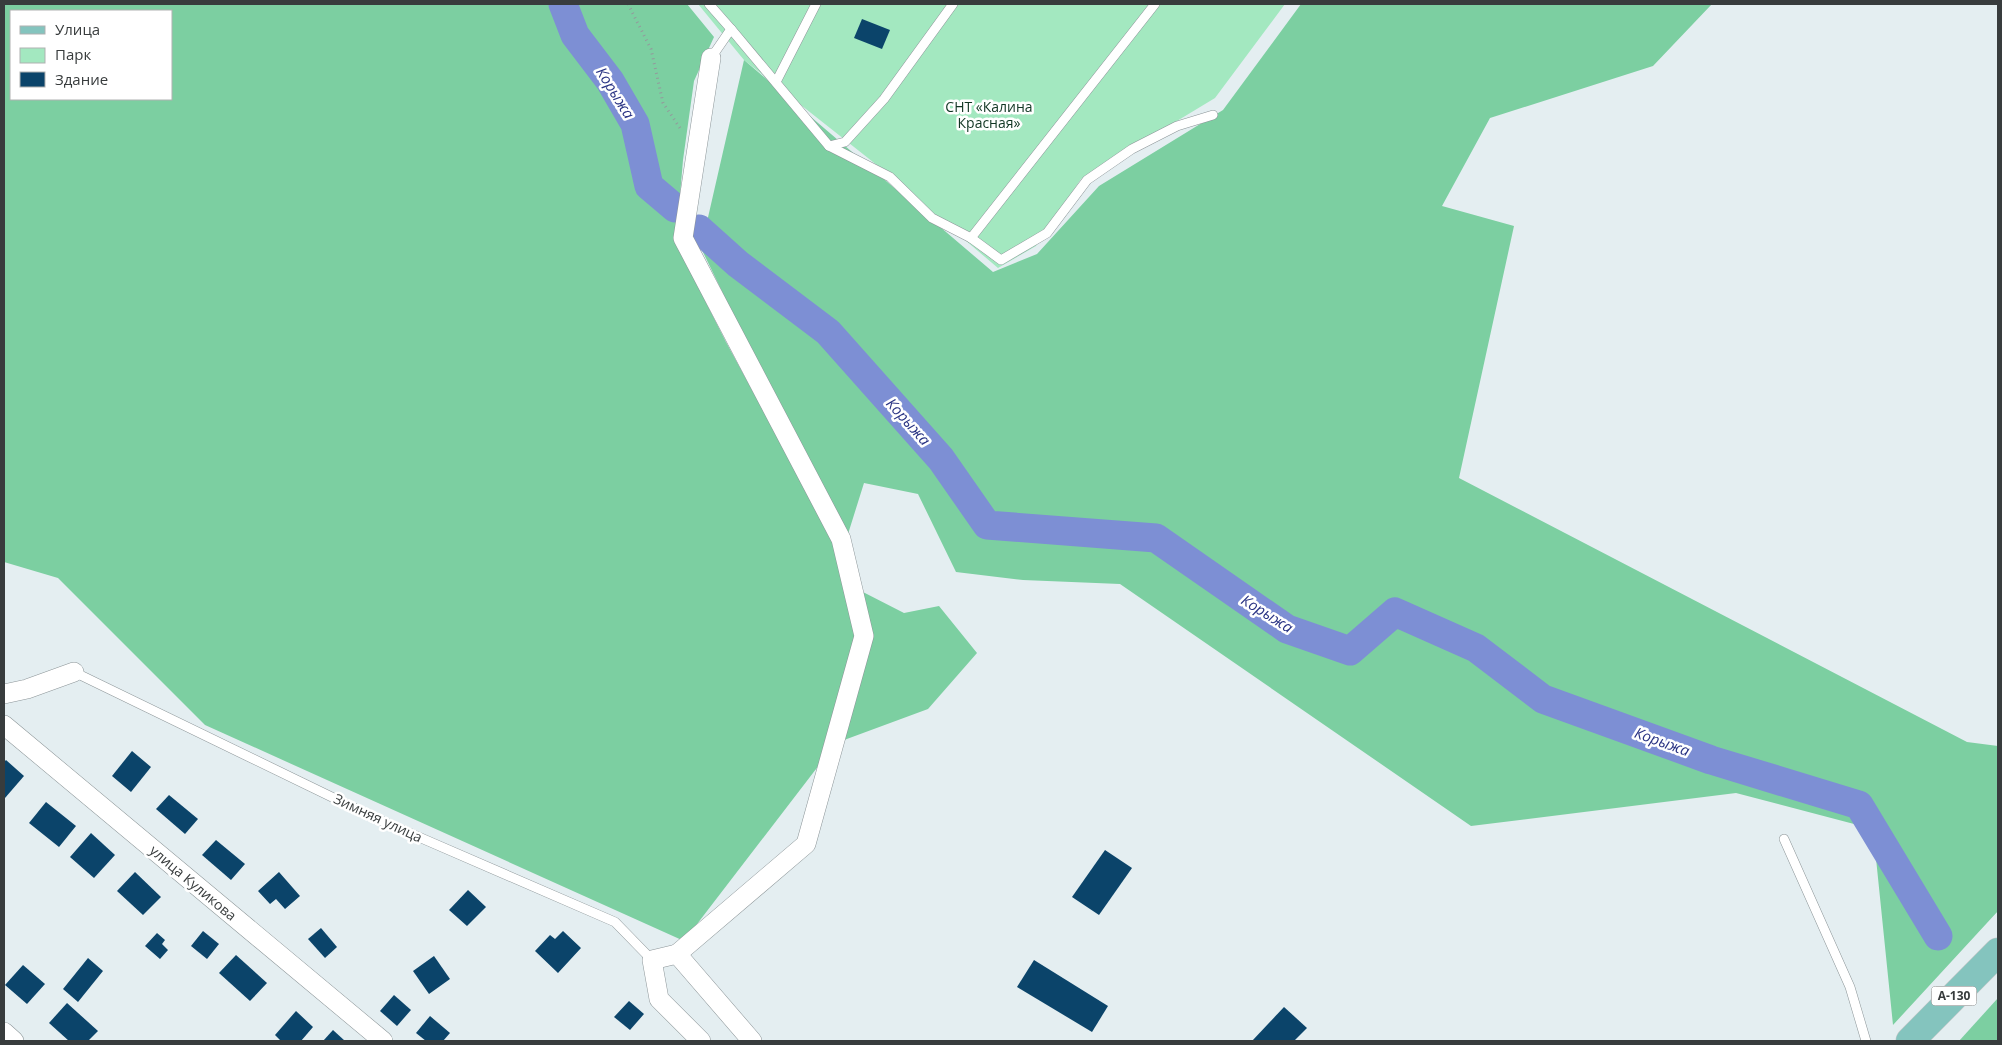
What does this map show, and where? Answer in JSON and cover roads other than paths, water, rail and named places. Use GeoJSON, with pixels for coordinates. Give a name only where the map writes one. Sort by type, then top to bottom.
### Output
{"type":"FeatureCollection","features":[{"type":"Feature","properties":{"kind":"main road","name":"А-130"},"geometry":{"type":"LineString","coordinates":[[1910,1041],[1998,952]]}},
{"type":"Feature","properties":{"kind":"street"},"geometry":{"type":"LineString","coordinates":[[701,1041],[659,998],[652,960],[677,954],[806,844],[864,636],[841,539],[683,238],[711,58]]}},
{"type":"Feature","properties":{"kind":"street","name":"Зимняя улица"},"geometry":{"type":"LineString","coordinates":[[4,694],[74,672]]}},
{"type":"Feature","properties":{"kind":"street","name":"улица Куликова"},"geometry":{"type":"LineString","coordinates":[[4,725],[382,1041]]}},
{"type":"Feature","properties":{"kind":"street"},"geometry":{"type":"LineString","coordinates":[[677,954],[752,1041]]}},
{"type":"Feature","properties":{"kind":"street"},"geometry":{"type":"LineString","coordinates":[[4,1032],[14,1041]]}},
{"type":"Feature","properties":{"kind":"lane"},"geometry":{"type":"LineString","coordinates":[[709,4],[829,146],[890,177],[932,218],[971,238],[1001,260],[1047,233],[1086,180],[1132,149],[1177,126],[1212,115]]}},
{"type":"Feature","properties":{"kind":"lane"},"geometry":{"type":"LineString","coordinates":[[776,82],[816,4]]}},
{"type":"Feature","properties":{"kind":"lane"},"geometry":{"type":"LineString","coordinates":[[829,146],[845,142],[884,99],[953,4]]}},
{"type":"Feature","properties":{"kind":"lane"},"geometry":{"type":"LineString","coordinates":[[971,238],[1155,4]]}},
{"type":"Feature","properties":{"kind":"lane"},"geometry":{"type":"LineString","coordinates":[[711,58],[731,29]]}},
{"type":"Feature","properties":{"kind":"lane","name":"Зимняя улица"},"geometry":{"type":"LineString","coordinates":[[74,672],[375,818],[615,922],[652,960]]}},
{"type":"Feature","properties":{"kind":"lane"},"geometry":{"type":"LineString","coordinates":[[1784,839],[1850,987],[1866,1041]]}},
{"type":"Feature","properties":{"kind":"waterway","name":"Корыжа"},"geometry":{"type":"LineString","coordinates":[[563,4],[575,35],[610,81],[635,124],[649,186],[675,208]]}},
{"type":"Feature","properties":{"kind":"waterway","name":"Корыжа"},"geometry":{"type":"LineString","coordinates":[[699,229],[738,264],[828,332],[941,459],[987,525],[1156,538],[1287,629],[1350,651],[1395,612],[1476,648],[1543,699],[1711,760],[1859,805],[1938,936]]}},
{"type":"Feature","properties":{"kind":"park label","name":"СНТ «Калина Красная»"},"geometry":{"type":"Point","coordinates":[989,116]}}]}
